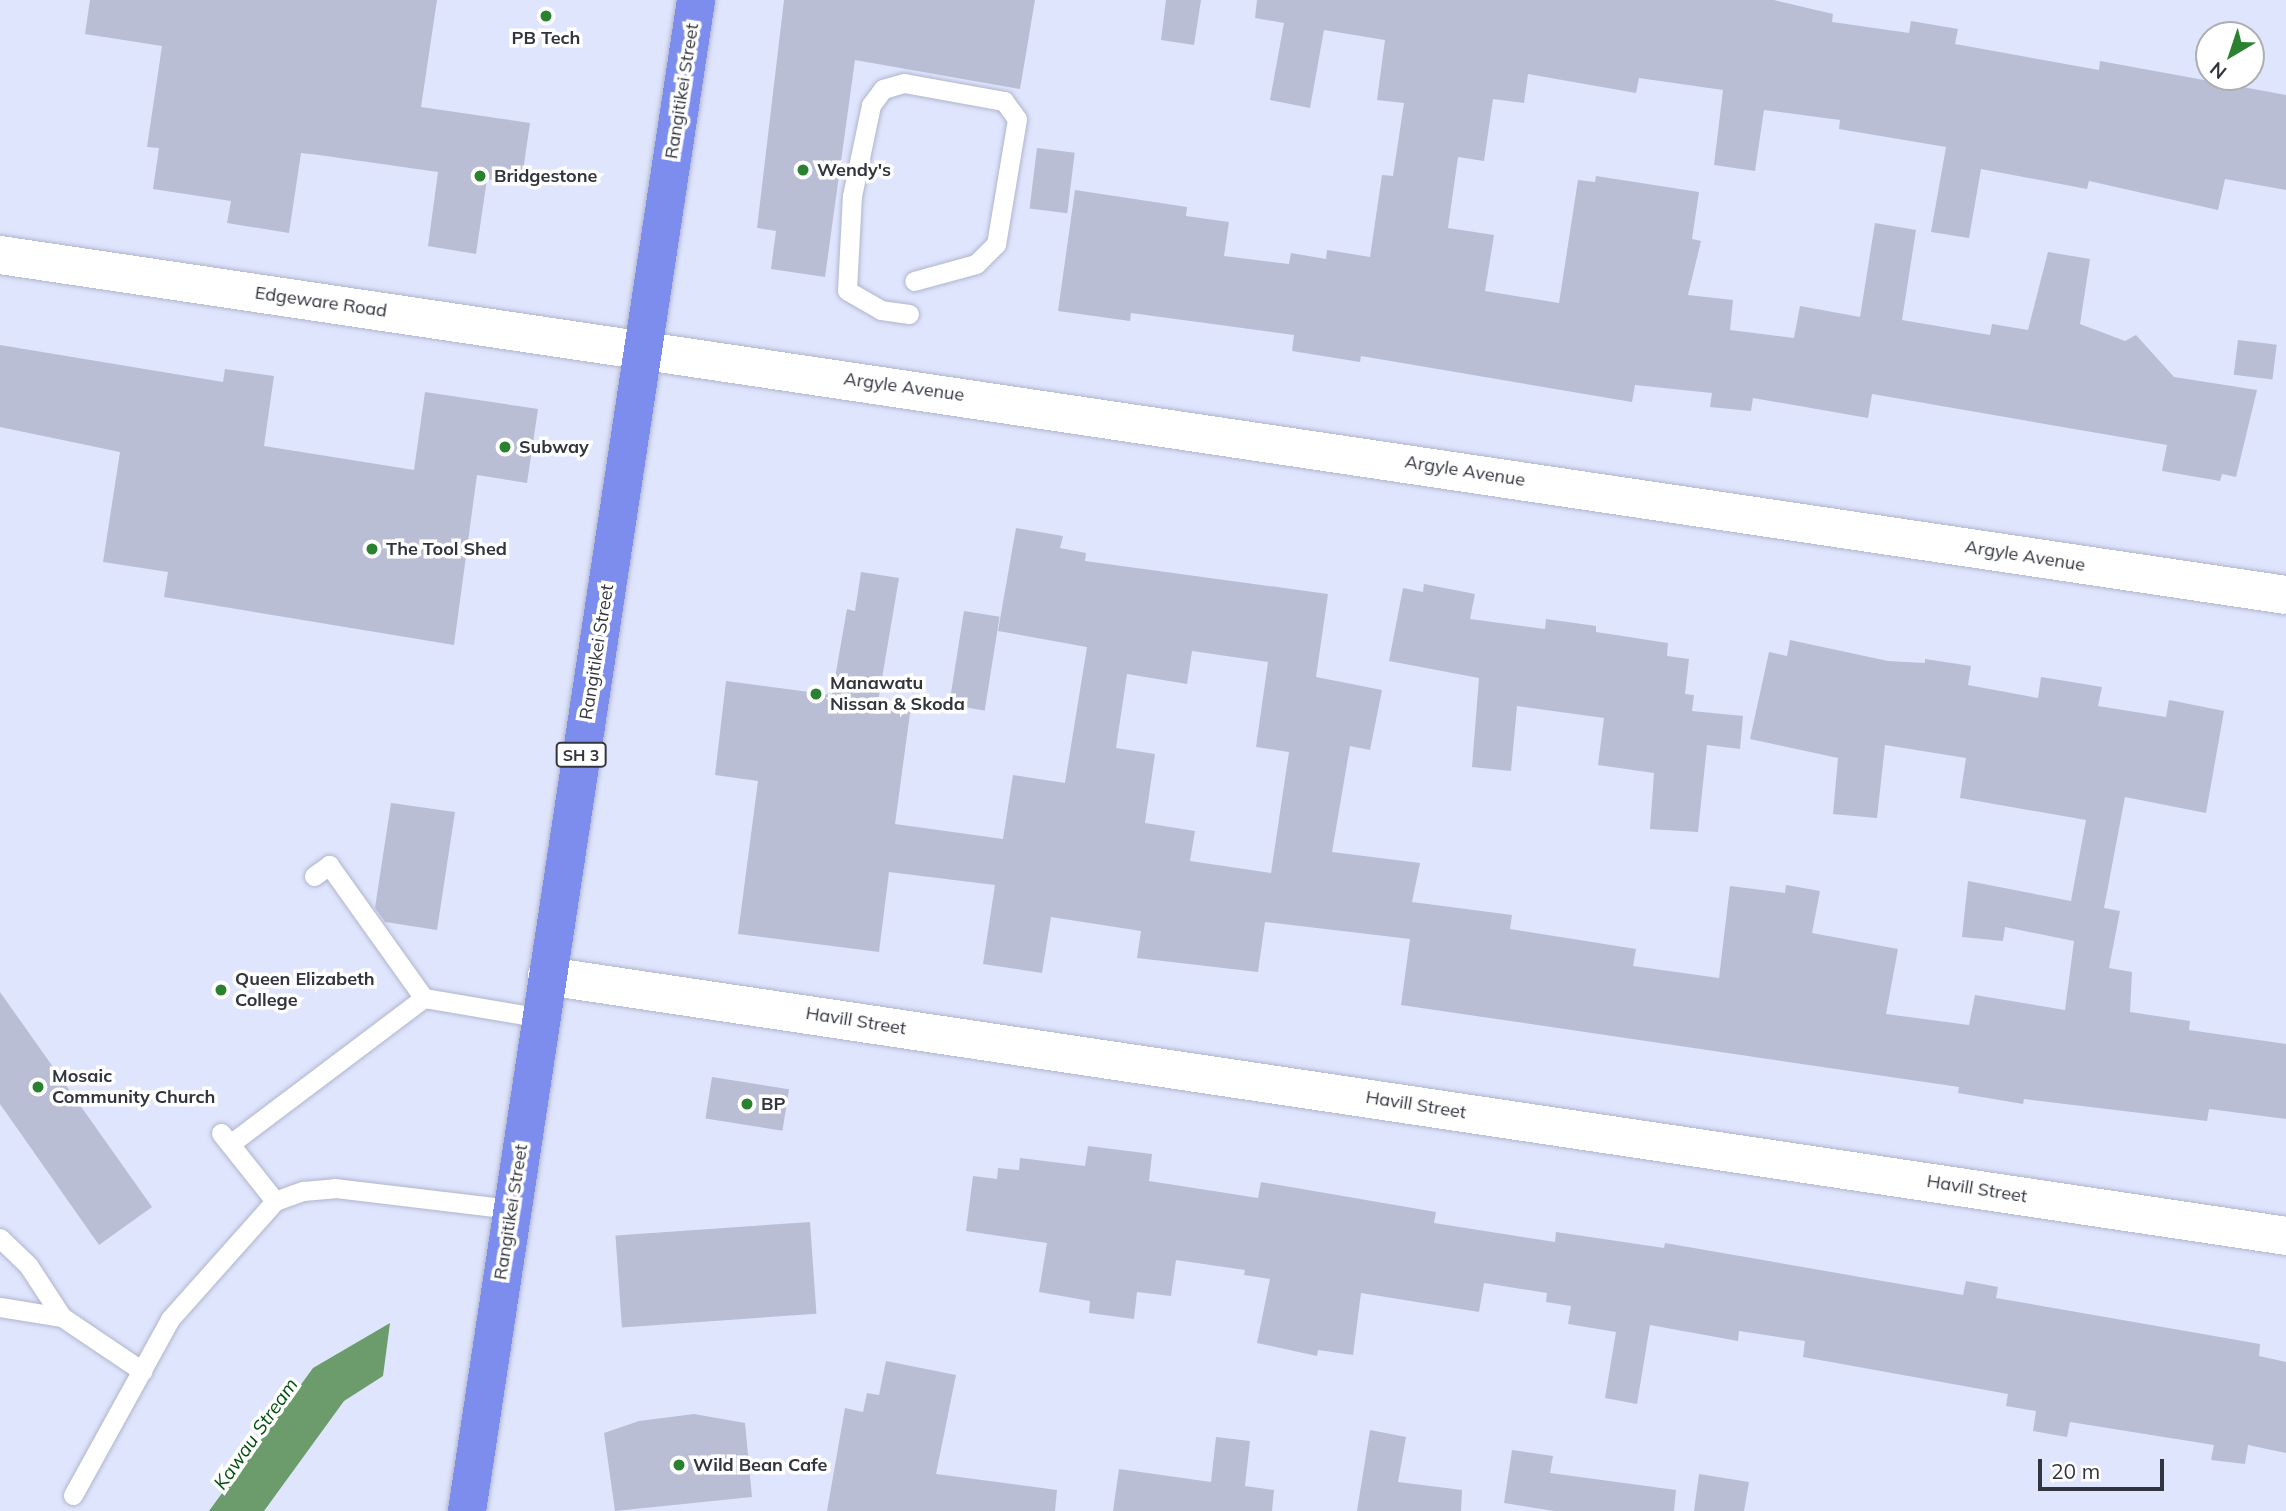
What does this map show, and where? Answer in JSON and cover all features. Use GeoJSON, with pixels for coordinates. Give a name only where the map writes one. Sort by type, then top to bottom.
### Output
{"type":"FeatureCollection","features":[{"type":"Feature","properties":{"kind":"highway","name":"Rangitikei Street"},"geometry":{"type":"LineString","coordinates":[[467,1511],[696,0]]}},
{"type":"Feature","properties":{"kind":"street","name":"Edgeware Road"},"geometry":{"type":"LineString","coordinates":[[0,254],[643,351]]}},
{"type":"Feature","properties":{"kind":"street","name":"Argyle Avenue"},"geometry":{"type":"LineString","coordinates":[[643,351],[2286,595]]}},
{"type":"Feature","properties":{"kind":"street","name":"Havill Street"},"geometry":{"type":"LineString","coordinates":[[547,976],[2286,1236]]}},
{"type":"Feature","properties":{"kind":"lane"},"geometry":{"type":"LineString","coordinates":[[909,314],[881,310],[847,289],[852,196],[871,105],[883,89],[904,83],[1003,101],[1017,118],[996,244],[976,264],[914,281]]}},
{"type":"Feature","properties":{"kind":"lane"},"geometry":{"type":"LineString","coordinates":[[314,876],[329,865],[381,951],[424,998],[542,1018]]}},
{"type":"Feature","properties":{"kind":"lane"},"geometry":{"type":"LineString","coordinates":[[275,1201],[225,1138],[424,998]]}},
{"type":"Feature","properties":{"kind":"lane"},"geometry":{"type":"LineString","coordinates":[[73,1495],[170,1319],[275,1201],[335,1188],[512,1209]]}},
{"type":"Feature","properties":{"kind":"lane"},"geometry":{"type":"LineString","coordinates":[[0,1238],[28,1265],[62,1317],[142,1371]]}},
{"type":"Feature","properties":{"kind":"lane"},"geometry":{"type":"LineString","coordinates":[[0,1307],[62,1317]]}},
{"type":"Feature","properties":{"kind":"shaded area"},"geometry":{"type":"Polygon","coordinates":[[[390,1323],[383,1376],[344,1401],[264,1511],[209,1511],[313,1368],[390,1323]]]}},
{"type":"Feature","properties":{"kind":"building"},"geometry":{"type":"Polygon","coordinates":[[[90,0],[437,0],[421,107],[530,123],[521,185],[487,179],[476,254],[428,246],[438,172],[319,155],[301,153],[289,233],[227,223],[231,201],[153,189],[159,148],[147,147],[162,46],[85,34],[90,0]]]}},
{"type":"Feature","properties":{"kind":"building"},"geometry":{"type":"Polygon","coordinates":[[[784,0],[1035,0],[1020,89],[855,60],[825,277],[771,269],[776,231],[757,228],[784,0]]]}},
{"type":"Feature","properties":{"kind":"building"},"geometry":{"type":"Polygon","coordinates":[[[1166,0],[1201,0],[1194,45],[1161,40],[1166,0]]]}},
{"type":"Feature","properties":{"kind":"building"},"geometry":{"type":"Polygon","coordinates":[[[1257,0],[1774,0],[1833,14],[1832,22],[1909,33],[1911,21],[1958,29],[1955,44],[2099,70],[2100,61],[2195,78],[2195,91],[2264,91],[2286,95],[2286,190],[2225,179],[2218,210],[2089,181],[2087,189],[1981,169],[1969,238],[1931,232],[1946,147],[1839,129],[1840,120],[1764,110],[1755,171],[1714,165],[1723,90],[1639,78],[1636,93],[1528,74],[1524,103],[1493,99],[1484,161],[1458,157],[1448,228],[1494,235],[1485,291],[1559,303],[1578,180],[1595,182],[1596,176],[1699,192],[1692,239],[1701,241],[1688,295],[1733,300],[1730,330],[1794,338],[1800,306],[1860,317],[1875,223],[1916,230],[1902,320],[1990,335],[1992,324],[2028,330],[2048,252],[2090,259],[2080,324],[2125,341],[2136,335],[2174,377],[2257,390],[2236,477],[2222,474],[2220,481],[2162,471],[2167,445],[1872,394],[1868,418],[1753,398],[1751,411],[1710,407],[1712,393],[1635,385],[1632,402],[1361,356],[1360,362],[1292,351],[1294,335],[1131,313],[1130,321],[1058,311],[1075,190],[1187,207],[1186,216],[1229,222],[1224,256],[1289,264],[1291,253],[1326,259],[1327,250],[1370,257],[1382,175],[1393,176],[1404,103],[1377,100],[1385,40],[1324,30],[1310,108],[1270,100],[1284,23],[1255,18],[1257,0]]]}},
{"type":"Feature","properties":{"kind":"building"},"geometry":{"type":"Polygon","coordinates":[[[1037,148],[1075,153],[1067,213],[1030,209],[1037,148]]]}},
{"type":"Feature","properties":{"kind":"building"},"geometry":{"type":"Polygon","coordinates":[[[2238,340],[2277,345],[2272,379],[2234,375],[2238,340]]]}},
{"type":"Feature","properties":{"kind":"building"},"geometry":{"type":"Polygon","coordinates":[[[0,345],[223,382],[225,369],[274,376],[264,446],[414,470],[425,392],[538,409],[527,483],[477,475],[454,645],[164,597],[168,572],[103,562],[120,452],[0,427],[0,345]]]}},
{"type":"Feature","properties":{"kind":"building"},"geometry":{"type":"Polygon","coordinates":[[[1016,528],[1063,536],[1060,548],[1086,553],[1085,561],[1328,594],[1316,677],[1382,690],[1370,750],[1350,746],[1332,852],[1420,863],[1412,902],[1512,915],[1510,929],[1636,949],[1633,966],[1719,978],[1730,886],[1785,893],[1786,885],[1820,891],[1812,933],[1898,949],[1886,1014],[1969,1025],[1975,995],[2065,1010],[2074,941],[2005,927],[2003,941],[1962,937],[1968,881],[2071,901],[2086,820],[1960,798],[1966,758],[1885,745],[1877,818],[1833,814],[1838,758],[1750,739],[1769,652],[1787,656],[1790,640],[1888,661],[1925,663],[1925,659],[1971,666],[1968,685],[2038,698],[2041,677],[2102,687],[2098,706],[2166,717],[2169,700],[2224,711],[2206,813],[2125,797],[2104,908],[2120,911],[2109,968],[2132,972],[2130,1012],[2190,1021],[2189,1030],[2286,1044],[2286,1119],[2209,1109],[2207,1121],[2024,1099],[2023,1104],[1958,1093],[1959,1087],[1401,1005],[1410,939],[1265,922],[1258,972],[1137,958],[1141,931],[1051,917],[1042,973],[983,964],[995,885],[889,872],[879,952],[738,934],[758,781],[715,775],[726,681],[832,695],[847,609],[855,611],[861,572],[899,578],[878,702],[911,706],[895,824],[1003,839],[1013,775],[1065,783],[1087,647],[998,631],[1016,528]],[[1192,651],[1187,684],[1127,674],[1116,748],[1155,754],[1145,823],[1195,831],[1190,861],[1271,873],[1289,752],[1256,747],[1268,662],[1192,651]]]}},
{"type":"Feature","properties":{"kind":"building"},"geometry":{"type":"Polygon","coordinates":[[[1424,584],[1475,594],[1470,619],[1545,629],[1546,619],[1596,626],[1596,632],[1668,643],[1667,656],[1689,659],[1685,694],[1694,695],[1692,711],[1743,716],[1740,749],[1707,745],[1698,832],[1650,829],[1654,773],[1598,765],[1604,718],[1517,706],[1511,771],[1472,767],[1479,678],[1389,661],[1403,588],[1423,592],[1424,584]]]}},
{"type":"Feature","properties":{"kind":"building"},"geometry":{"type":"Polygon","coordinates":[[[964,611],[1000,617],[985,710],[949,705],[964,611]]]}},
{"type":"Feature","properties":{"kind":"building"},"geometry":{"type":"Polygon","coordinates":[[[391,803],[455,812],[437,930],[385,922],[375,908],[391,803]]]}},
{"type":"Feature","properties":{"kind":"building"},"geometry":{"type":"Polygon","coordinates":[[[0,992],[152,1207],[99,1245],[0,1104],[0,992]]]}},
{"type":"Feature","properties":{"kind":"building","name":"BP"},"geometry":{"type":"Polygon","coordinates":[[[712,1077],[789,1089],[782,1131],[705,1118],[712,1077]]]}},
{"type":"Feature","properties":{"kind":"building"},"geometry":{"type":"Polygon","coordinates":[[[1088,1146],[1152,1154],[1149,1181],[1258,1198],[1261,1182],[1436,1212],[1434,1223],[1555,1242],[1556,1232],[1664,1248],[1665,1243],[1963,1295],[1966,1281],[1998,1287],[1996,1298],[2260,1344],[2259,1356],[2286,1362],[2286,1453],[2248,1445],[2245,1464],[2211,1460],[2214,1445],[2070,1422],[2067,1437],[2033,1431],[2036,1411],[2006,1406],[2008,1394],[1803,1357],[1805,1341],[1739,1331],[1738,1341],[1650,1325],[1637,1404],[1605,1398],[1616,1332],[1568,1324],[1571,1306],[1546,1302],[1547,1293],[1484,1283],[1479,1312],[1361,1293],[1353,1355],[1318,1350],[1317,1356],[1257,1343],[1270,1279],[1244,1275],[1245,1270],[1176,1260],[1171,1296],[1137,1292],[1134,1319],[1089,1313],[1090,1301],[1039,1292],[1047,1243],[966,1231],[973,1176],[997,1179],[998,1168],[1019,1170],[1020,1158],[1085,1166],[1088,1146]]]}},
{"type":"Feature","properties":{"kind":"building"},"geometry":{"type":"Polygon","coordinates":[[[810,1222],[816,1314],[622,1327],[615,1236],[810,1222]]]}},
{"type":"Feature","properties":{"kind":"building"},"geometry":{"type":"Polygon","coordinates":[[[886,1361],[956,1375],[936,1474],[1057,1490],[1055,1511],[827,1511],[845,1408],[863,1412],[867,1393],[879,1395],[886,1361]]]}},
{"type":"Feature","properties":{"kind":"building","name":"Wild Bean Cafe"},"geometry":{"type":"Polygon","coordinates":[[[694,1414],[745,1423],[752,1497],[615,1511],[604,1433],[639,1421],[694,1414]]]}},
{"type":"Feature","properties":{"kind":"building"},"geometry":{"type":"Polygon","coordinates":[[[1370,1430],[1406,1437],[1398,1482],[1462,1490],[1461,1511],[1357,1511],[1370,1430]]]}},
{"type":"Feature","properties":{"kind":"building"},"geometry":{"type":"Polygon","coordinates":[[[1216,1437],[1250,1441],[1245,1486],[1274,1490],[1272,1511],[1113,1511],[1119,1469],[1211,1482],[1216,1437]]]}},
{"type":"Feature","properties":{"kind":"building"},"geometry":{"type":"Polygon","coordinates":[[[1512,1450],[1553,1456],[1550,1473],[1676,1490],[1674,1511],[1554,1511],[1504,1503],[1512,1450]]]}},
{"type":"Feature","properties":{"kind":"building"},"geometry":{"type":"Polygon","coordinates":[[[1699,1474],[1749,1482],[1744,1511],[1694,1511],[1699,1474]]]}},
{"type":"Feature","properties":{"kind":"place","name":"PB Tech"},"geometry":{"type":"Point","coordinates":[546,16]}},
{"type":"Feature","properties":{"kind":"place","name":"Wendy's"},"geometry":{"type":"Point","coordinates":[803,170]}},
{"type":"Feature","properties":{"kind":"place","name":"Bridgestone"},"geometry":{"type":"Point","coordinates":[480,176]}},
{"type":"Feature","properties":{"kind":"place","name":"Subway"},"geometry":{"type":"Point","coordinates":[505,447]}},
{"type":"Feature","properties":{"kind":"place","name":"The Tool Shed"},"geometry":{"type":"Point","coordinates":[372,549]}},
{"type":"Feature","properties":{"kind":"place","name":"Manawatu Nissan & Skoda"},"geometry":{"type":"Point","coordinates":[816,694]}},
{"type":"Feature","properties":{"kind":"place","name":"Queen Elizabeth College"},"geometry":{"type":"Point","coordinates":[221,990]}},
{"type":"Feature","properties":{"kind":"place","name":"Mosaic Community Church"},"geometry":{"type":"Point","coordinates":[38,1087]}},
{"type":"Feature","properties":{"kind":"place","name":"BP"},"geometry":{"type":"Point","coordinates":[747,1104]}},
{"type":"Feature","properties":{"kind":"place","name":"Wild Bean Cafe"},"geometry":{"type":"Point","coordinates":[679,1465]}},
{"type":"Feature","properties":{"kind":"water label","name":"Kawau Stream"},"geometry":{"type":"Point","coordinates":[256,1434]}}]}
